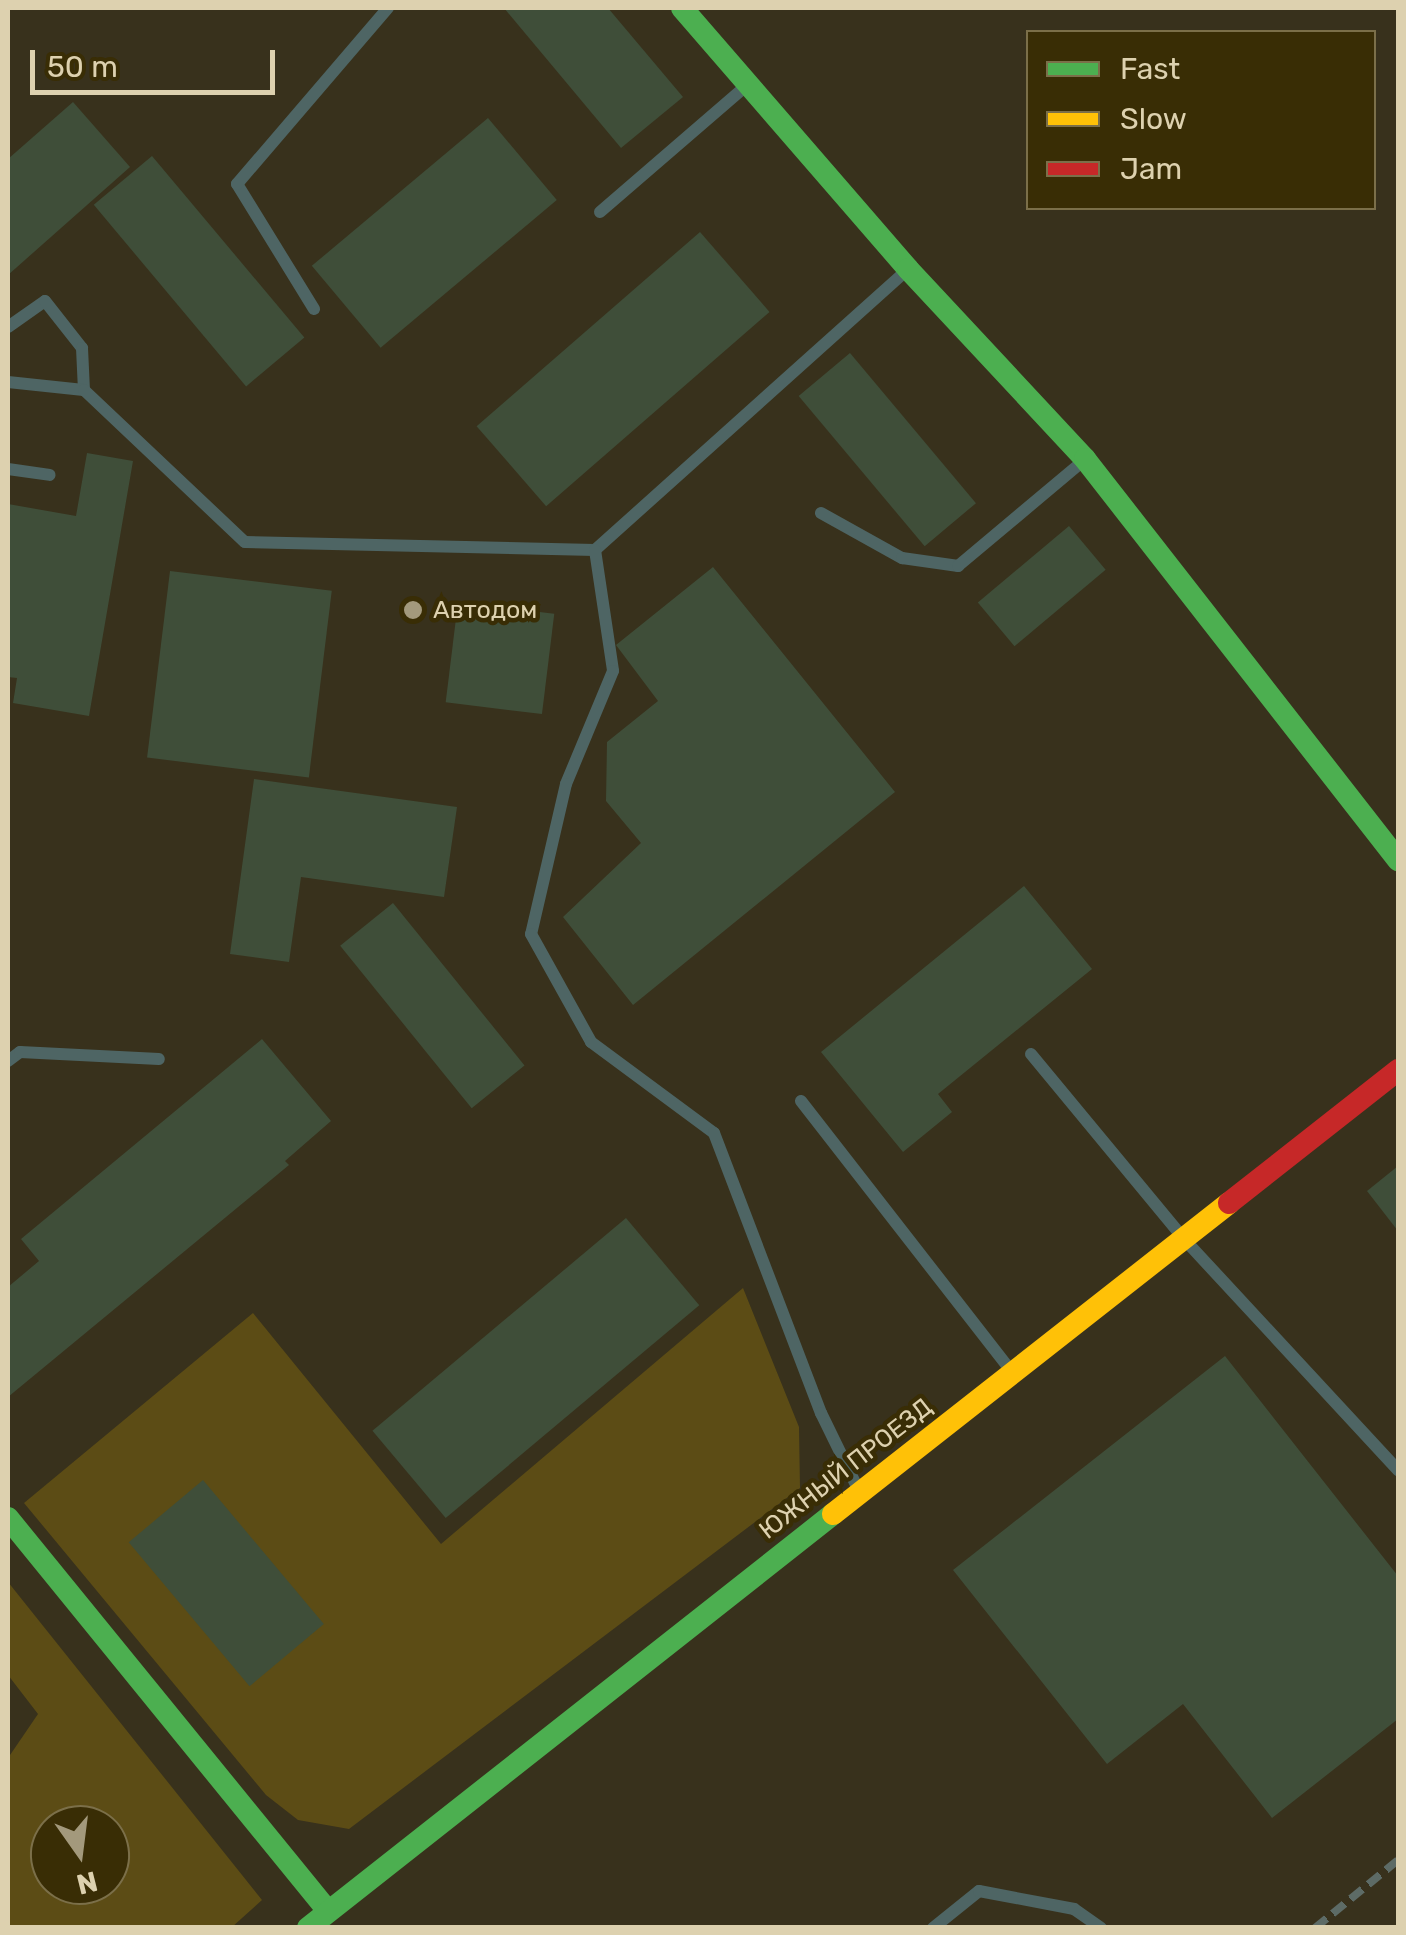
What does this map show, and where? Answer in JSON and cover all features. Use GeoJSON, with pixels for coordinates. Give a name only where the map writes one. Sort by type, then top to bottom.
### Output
{"type":"FeatureCollection","features":[{"type":"Feature","properties":{"kind":"street"},"geometry":{"type":"LineString","coordinates":[[682,8],[908,270],[1085,460],[1398,860]]}},
{"type":"Feature","properties":{"kind":"street","name":"ЮЖНЫЙ ПРОЕЗД"},"geometry":{"type":"LineString","coordinates":[[308,1928],[1398,1070]]}},
{"type":"Feature","properties":{"kind":"street"},"geometry":{"type":"LineString","coordinates":[[8,1518],[328,1911]]}},
{"type":"Feature","properties":{"kind":"lane"},"geometry":{"type":"LineString","coordinates":[[314,308],[237,184],[388,8]]}},
{"type":"Feature","properties":{"kind":"lane"},"geometry":{"type":"LineString","coordinates":[[600,212],[747,85]]}},
{"type":"Feature","properties":{"kind":"lane"},"geometry":{"type":"LineString","coordinates":[[8,382],[84,390],[245,542],[595,550],[908,270]]}},
{"type":"Feature","properties":{"kind":"lane"},"geometry":{"type":"LineString","coordinates":[[8,327],[45,301],[82,348],[84,390]]}},
{"type":"Feature","properties":{"kind":"lane"},"geometry":{"type":"LineString","coordinates":[[821,513],[902,558],[958,566],[1085,460]]}},
{"type":"Feature","properties":{"kind":"lane"},"geometry":{"type":"LineString","coordinates":[[8,469],[50,476]]}},
{"type":"Feature","properties":{"kind":"lane"},"geometry":{"type":"LineString","coordinates":[[595,550],[612,671],[566,784],[531,934],[591,1042],[714,1132],[821,1413],[860,1493]]}},
{"type":"Feature","properties":{"kind":"lane"},"geometry":{"type":"LineString","coordinates":[[8,1061],[20,1052],[159,1059]]}},
{"type":"Feature","properties":{"kind":"lane"},"geometry":{"type":"LineString","coordinates":[[1031,1054],[1184,1239],[1398,1470]]}},
{"type":"Feature","properties":{"kind":"lane"},"geometry":{"type":"LineString","coordinates":[[801,1101],[1012,1373]]}},
{"type":"Feature","properties":{"kind":"lane"},"geometry":{"type":"LineString","coordinates":[[933,1928],[978,1891],[1074,1910],[1101,1928]]}},
{"type":"Feature","properties":{"kind":"shaded area"},"geometry":{"type":"Polygon","coordinates":[[[743,1288],[799,1427],[800,1488],[349,1829],[298,1820],[266,1795],[24,1503],[253,1313],[441,1544],[743,1288]]]}},
{"type":"Feature","properties":{"kind":"shaded area"},"geometry":{"type":"Polygon","coordinates":[[[8,1582],[262,1900],[232,1927],[8,1927],[8,1758],[38,1714],[8,1675],[8,1582]]]}},
{"type":"Feature","properties":{"kind":"building"},"geometry":{"type":"Polygon","coordinates":[[[504,8],[608,8],[683,97],[621,148],[504,8]]]}},
{"type":"Feature","properties":{"kind":"building"},"geometry":{"type":"Polygon","coordinates":[[[73,102],[130,167],[8,275],[8,159],[73,102]]]}},
{"type":"Feature","properties":{"kind":"building"},"geometry":{"type":"Polygon","coordinates":[[[488,118],[557,200],[381,348],[312,266],[488,118]]]}},
{"type":"Feature","properties":{"kind":"building"},"geometry":{"type":"Polygon","coordinates":[[[152,156],[304,338],[246,386],[94,205],[152,156]]]}},
{"type":"Feature","properties":{"kind":"building"},"geometry":{"type":"Polygon","coordinates":[[[700,232],[770,312],[546,506],[477,426],[700,232]]]}},
{"type":"Feature","properties":{"kind":"building"},"geometry":{"type":"Polygon","coordinates":[[[850,353],[976,503],[925,546],[799,396],[850,353]]]}},
{"type":"Feature","properties":{"kind":"building"},"geometry":{"type":"Polygon","coordinates":[[[87,453],[133,461],[89,716],[13,703],[17,678],[8,677],[8,504],[76,516],[87,453]]]}},
{"type":"Feature","properties":{"kind":"building"},"geometry":{"type":"Polygon","coordinates":[[[1069,526],[1106,570],[1014,646],[978,602],[1069,526]]]}},
{"type":"Feature","properties":{"kind":"building"},"geometry":{"type":"Polygon","coordinates":[[[713,567],[895,792],[633,1005],[563,917],[641,843],[606,801],[607,742],[658,701],[616,645],[713,567]]]}},
{"type":"Feature","properties":{"kind":"building"},"geometry":{"type":"Polygon","coordinates":[[[170,571],[332,591],[309,777],[147,758],[170,571]]]}},
{"type":"Feature","properties":{"kind":"building"},"geometry":{"type":"Polygon","coordinates":[[[458,602],[554,614],[542,714],[446,702],[458,602]]]}},
{"type":"Feature","properties":{"kind":"building"},"geometry":{"type":"Polygon","coordinates":[[[254,779],[457,807],[444,897],[301,877],[289,962],[230,954],[254,779]]]}},
{"type":"Feature","properties":{"kind":"building"},"geometry":{"type":"Polygon","coordinates":[[[1024,886],[1092,969],[938,1094],[952,1112],[903,1152],[821,1052],[1024,886]]]}},
{"type":"Feature","properties":{"kind":"building"},"geometry":{"type":"Polygon","coordinates":[[[393,903],[525,1065],[472,1108],[340,946],[393,903]]]}},
{"type":"Feature","properties":{"kind":"building"},"geometry":{"type":"Polygon","coordinates":[[[262,1039],[331,1121],[285,1161],[289,1165],[8,1397],[8,1287],[39,1261],[21,1239],[262,1039]]]}},
{"type":"Feature","properties":{"kind":"building"},"geometry":{"type":"Polygon","coordinates":[[[1398,1166],[1398,1231],[1367,1191],[1398,1166]]]}},
{"type":"Feature","properties":{"kind":"building"},"geometry":{"type":"Polygon","coordinates":[[[626,1218],[699,1305],[446,1518],[372,1431],[626,1218]]]}},
{"type":"Feature","properties":{"kind":"building"},"geometry":{"type":"Polygon","coordinates":[[[1225,1356],[1398,1576],[1398,1719],[1272,1818],[1183,1704],[1107,1764],[953,1570],[1225,1356]]]}},
{"type":"Feature","properties":{"kind":"building"},"geometry":{"type":"Polygon","coordinates":[[[203,1480],[324,1624],[250,1686],[129,1542],[203,1480]]]}},
{"type":"Feature","properties":{"kind":"railway"},"geometry":{"type":"LineString","coordinates":[[1315,1928],[1398,1860]]}},
{"type":"Feature","properties":{"kind":"traffic: fast"},"geometry":{"type":"LineString","coordinates":[[682,8],[908,269],[1085,459],[1398,860]]}},
{"type":"Feature","properties":{"kind":"traffic: fast"},"geometry":{"type":"LineString","coordinates":[[308,1928],[833,1514]]}},
{"type":"Feature","properties":{"kind":"traffic: fast"},"geometry":{"type":"LineString","coordinates":[[8,1518],[328,1911]]}},
{"type":"Feature","properties":{"kind":"traffic: slow"},"geometry":{"type":"LineString","coordinates":[[833,1514],[1229,1203]]}},
{"type":"Feature","properties":{"kind":"traffic: jam"},"geometry":{"type":"LineString","coordinates":[[1229,1203],[1398,1070]]}},
{"type":"Feature","properties":{"kind":"place","name":"Автодом"},"geometry":{"type":"Point","coordinates":[413,610]}}]}
